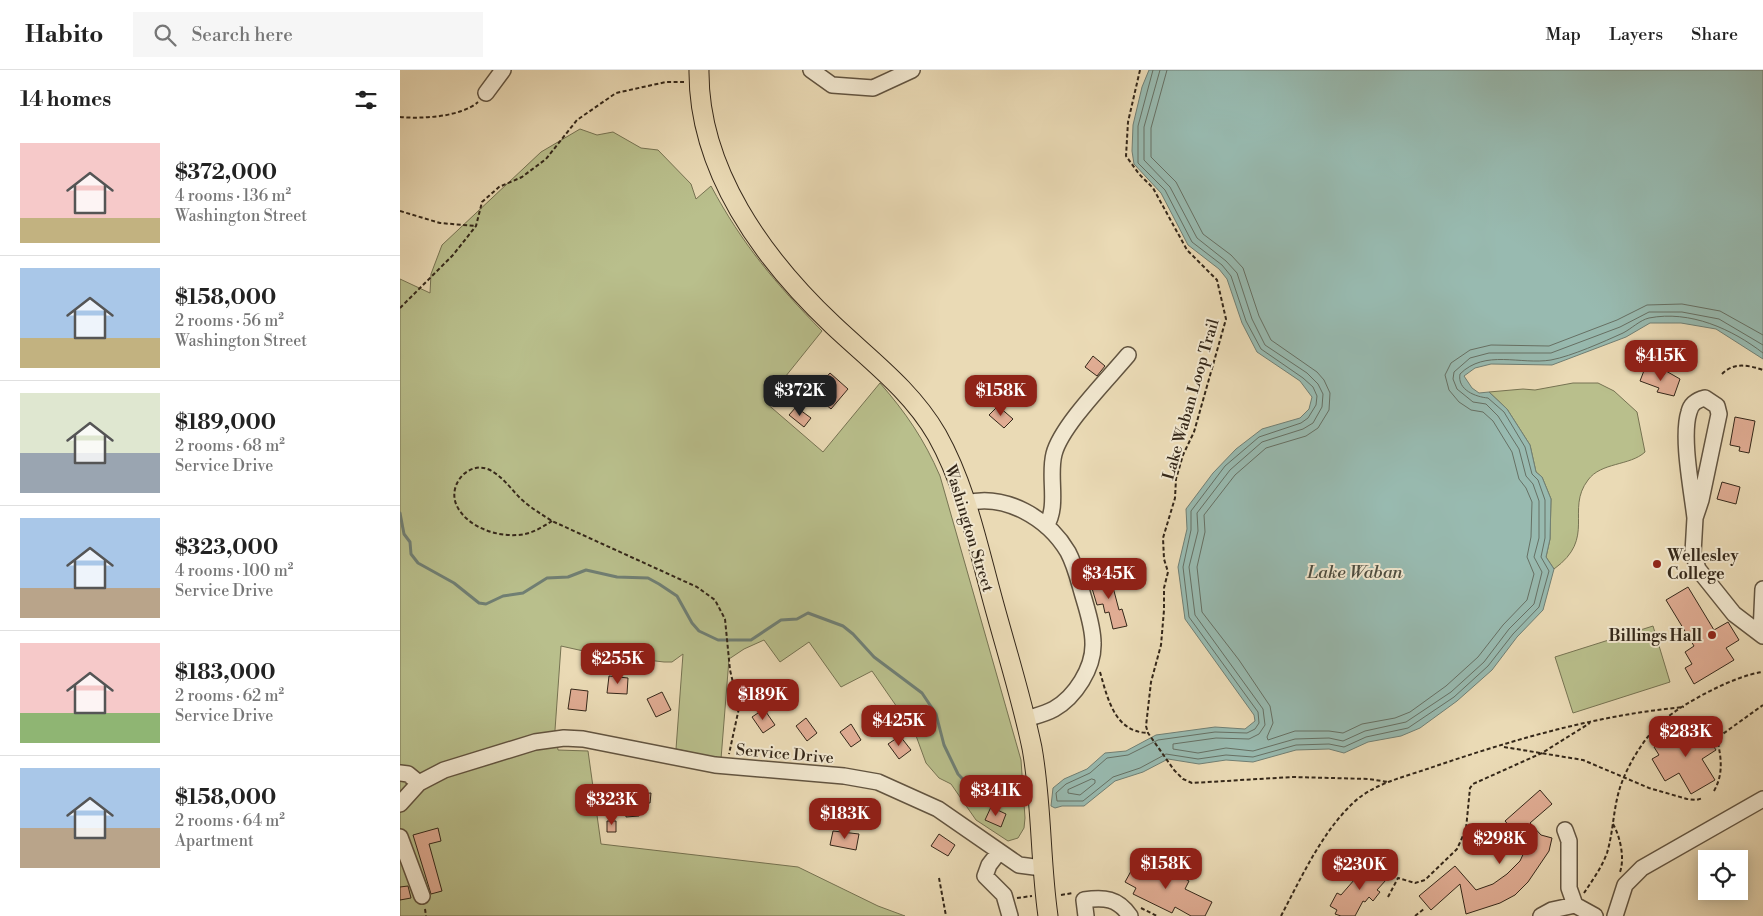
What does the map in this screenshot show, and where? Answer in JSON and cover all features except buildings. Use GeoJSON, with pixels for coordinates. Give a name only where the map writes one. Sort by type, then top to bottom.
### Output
{"type":"FeatureCollection","features":[{"type":"Feature","properties":{"kind":"main road","name":"Washington Street"},"geometry":{"type":"LineString","coordinates":[[699,76],[702,116],[710,146],[723,177],[751,228],[776,263],[803,295],[889,375],[916,404],[944,448],[966,503],[1026,719],[1037,776],[1042,868],[1048,916]]}},
{"type":"Feature","properties":{"kind":"street"},"geometry":{"type":"LineString","coordinates":[[486,93],[503,70]]}},
{"type":"Feature","properties":{"kind":"street"},"geometry":{"type":"LineString","coordinates":[[810,70],[832,85],[873,88],[912,70]]}},
{"type":"Feature","properties":{"kind":"street"},"geometry":{"type":"LineString","coordinates":[[1046,526],[1052,514],[1053,463],[1057,445],[1073,422],[1128,355]]}},
{"type":"Feature","properties":{"kind":"street"},"geometry":{"type":"LineString","coordinates":[[1695,518],[1701,500],[1720,414],[1717,406],[1705,398],[1698,399],[1693,404],[1689,412],[1686,429],[1695,518],[1693,553],[1698,569],[1734,614],[1762,634]]}},
{"type":"Feature","properties":{"kind":"street"},"geometry":{"type":"LineString","coordinates":[[966,503],[997,500],[1021,510],[1046,526],[1062,544],[1076,571],[1092,630],[1092,655],[1084,677],[1061,704],[1050,712],[1026,719]]}},
{"type":"Feature","properties":{"kind":"street"},"geometry":{"type":"LineString","coordinates":[[1762,634],[1763,589]]}},
{"type":"Feature","properties":{"kind":"street","name":"Service Drive"},"geometry":{"type":"LineString","coordinates":[[419,782],[436,773],[505,750],[542,740],[570,738],[728,766],[844,776],[878,782],[938,808],[1020,866],[1042,868]]}},
{"type":"Feature","properties":{"kind":"street"},"geometry":{"type":"LineString","coordinates":[[400,773],[408,774],[419,782],[400,803]]}},
{"type":"Feature","properties":{"kind":"street"},"geometry":{"type":"LineString","coordinates":[[1614,916],[1625,885],[1642,868],[1763,799]]}},
{"type":"Feature","properties":{"kind":"street"},"geometry":{"type":"LineString","coordinates":[[1565,830],[1569,841],[1569,888],[1575,905]]}},
{"type":"Feature","properties":{"kind":"street"},"geometry":{"type":"LineString","coordinates":[[400,837],[422,896]]}},
{"type":"Feature","properties":{"kind":"street"},"geometry":{"type":"LineString","coordinates":[[999,852],[987,868],[985,876],[1007,901],[1010,916]]}},
{"type":"Feature","properties":{"kind":"street"},"geometry":{"type":"LineString","coordinates":[[1086,916],[1084,900],[1103,897],[1119,904],[1130,916]]}},
{"type":"Feature","properties":{"kind":"street"},"geometry":{"type":"LineString","coordinates":[[1541,916],[1552,910],[1575,905],[1595,916]]}},
{"type":"Feature","properties":{"kind":"path","name":"Lake Waban Loop Trail"},"geometry":{"type":"LineString","coordinates":[[1140,70],[1128,122],[1126,156],[1139,174],[1153,188],[1187,250],[1217,280],[1226,319],[1194,432],[1179,471],[1175,498],[1163,538],[1164,559],[1168,572],[1164,588],[1161,645],[1150,682],[1146,726],[1148,733]]}},
{"type":"Feature","properties":{"kind":"path"},"geometry":{"type":"LineString","coordinates":[[400,308],[453,256],[476,226],[482,202],[500,187],[522,177],[546,159],[577,120],[616,92],[699,76]]}},
{"type":"Feature","properties":{"kind":"path"},"geometry":{"type":"LineString","coordinates":[[400,117],[416,118],[462,112],[476,105],[486,93]]}},
{"type":"Feature","properties":{"kind":"path"},"geometry":{"type":"LineString","coordinates":[[400,211],[440,223],[476,226]]}},
{"type":"Feature","properties":{"kind":"path"},"geometry":{"type":"LineString","coordinates":[[1722,374],[1730,367],[1747,365],[1763,370]]}},
{"type":"Feature","properties":{"kind":"path"},"geometry":{"type":"LineString","coordinates":[[552,521],[526,534],[512,536],[493,533],[477,527],[463,514],[455,503],[456,485],[466,470],[479,467],[489,470],[535,511],[552,521],[709,594],[722,612],[727,630],[730,670],[739,708],[732,735],[728,766]]}},
{"type":"Feature","properties":{"kind":"path"},"geometry":{"type":"LineString","coordinates":[[1098,667],[1105,690],[1118,717],[1132,731],[1148,733],[1174,770],[1187,781],[1198,783],[1242,778],[1292,777],[1369,779],[1388,782]]}},
{"type":"Feature","properties":{"kind":"path"},"geometry":{"type":"LineString","coordinates":[[1575,905],[1593,880],[1606,855],[1624,776],[1640,748],[1664,720],[1684,707],[1731,681],[1751,673],[1763,672]]}},
{"type":"Feature","properties":{"kind":"path"},"geometry":{"type":"LineString","coordinates":[[1713,740],[1763,705]]}},
{"type":"Feature","properties":{"kind":"path"},"geometry":{"type":"LineString","coordinates":[[1281,916],[1300,878],[1341,816],[1360,796],[1388,782],[1484,750],[1592,722],[1684,707]]}},
{"type":"Feature","properties":{"kind":"path"},"geometry":{"type":"LineString","coordinates":[[1388,897],[1398,878],[1415,883],[1425,880],[1457,849],[1466,829],[1470,788],[1473,784],[1542,753],[1592,722]]}},
{"type":"Feature","properties":{"kind":"path"},"geometry":{"type":"LineString","coordinates":[[1714,791],[1719,783],[1722,760],[1717,738]]}},
{"type":"Feature","properties":{"kind":"path"},"geometry":{"type":"LineString","coordinates":[[1502,746],[1584,760],[1649,788],[1687,799],[1696,800],[1703,798]]}},
{"type":"Feature","properties":{"kind":"path"},"geometry":{"type":"LineString","coordinates":[[1613,824],[1618,832],[1622,860],[1618,876]]}},
{"type":"Feature","properties":{"kind":"path"},"geometry":{"type":"LineString","coordinates":[[939,878],[946,916]]}},
{"type":"Feature","properties":{"kind":"path"},"geometry":{"type":"LineString","coordinates":[[1007,901],[1037,896]]}},
{"type":"Feature","properties":{"kind":"path"},"geometry":{"type":"LineString","coordinates":[[1415,916],[1425,908]]}},
{"type":"Feature","properties":{"kind":"green space"},"geometry":{"type":"Polygon","coordinates":[[[580,129],[597,135],[613,132],[641,148],[658,150],[691,184],[696,199],[711,186],[735,227],[761,263],[822,331],[765,402],[823,452],[880,383],[914,427],[928,450],[940,476],[1021,760],[1024,828],[1018,838],[1008,841],[976,820],[951,784],[939,778],[926,763],[915,733],[872,671],[841,687],[809,642],[780,662],[764,640],[744,649],[729,659],[721,759],[676,749],[683,654],[672,662],[664,662],[597,654],[561,646],[555,730],[558,750],[588,751],[601,844],[798,867],[878,906],[905,916],[400,916],[400,279],[430,293],[431,274],[442,245],[541,152],[580,129]]]}},
{"type":"Feature","properties":{"kind":"green space"},"geometry":{"type":"Polygon","coordinates":[[[1573,383],[1598,383],[1614,391],[1637,412],[1645,452],[1632,460],[1600,470],[1588,480],[1579,502],[1578,535],[1574,546],[1567,558],[1554,569],[1546,557],[1550,539],[1551,499],[1542,477],[1536,472],[1530,445],[1507,409],[1489,392],[1523,389],[1535,390],[1573,383]]]}},
{"type":"Feature","properties":{"kind":"green space"},"geometry":{"type":"Polygon","coordinates":[[[1653,626],[1670,682],[1573,713],[1555,657],[1653,626]]]}},
{"type":"Feature","properties":{"kind":"water","name":"Lake Waban"},"geometry":{"type":"Polygon","coordinates":[[[1149,70],[1763,70],[1763,359],[1716,329],[1681,323],[1650,323],[1626,337],[1552,365],[1491,364],[1475,368],[1464,376],[1472,388],[1479,393],[1489,392],[1507,409],[1530,445],[1536,472],[1542,477],[1551,499],[1550,539],[1546,557],[1554,569],[1543,610],[1517,637],[1492,670],[1457,701],[1420,728],[1401,736],[1368,742],[1344,753],[1329,749],[1296,750],[1253,762],[1226,760],[1199,764],[1168,759],[1143,772],[1115,781],[1084,806],[1062,806],[1055,808],[1051,806],[1053,788],[1064,779],[1087,769],[1105,753],[1126,751],[1156,735],[1215,727],[1245,729],[1255,721],[1254,715],[1185,619],[1178,567],[1187,529],[1186,509],[1213,473],[1236,449],[1262,429],[1300,418],[1309,409],[1312,397],[1300,381],[1257,352],[1242,323],[1227,279],[1219,269],[1188,245],[1161,193],[1134,164],[1132,151],[1133,125],[1142,87],[1149,70]]]}},
{"type":"Feature","properties":{"kind":"waterway"},"geometry":{"type":"LineString","coordinates":[[400,513],[404,534],[410,542],[411,554],[418,563],[454,583],[479,603],[486,604],[503,596],[523,593],[547,578],[568,577],[586,570],[617,577],[648,578],[677,596],[692,623],[699,631],[718,640],[751,640],[781,620],[797,619],[808,613],[843,626],[874,657],[922,693],[936,714],[944,745],[958,774],[986,804],[994,806],[1025,802]]}},
{"type":"Feature","properties":{"kind":"place","name":"Wellesley College"},"geometry":{"type":"Point","coordinates":[1657,564]}},
{"type":"Feature","properties":{"kind":"place","name":"Billings Hall"},"geometry":{"type":"Point","coordinates":[1712,635]}}]}
